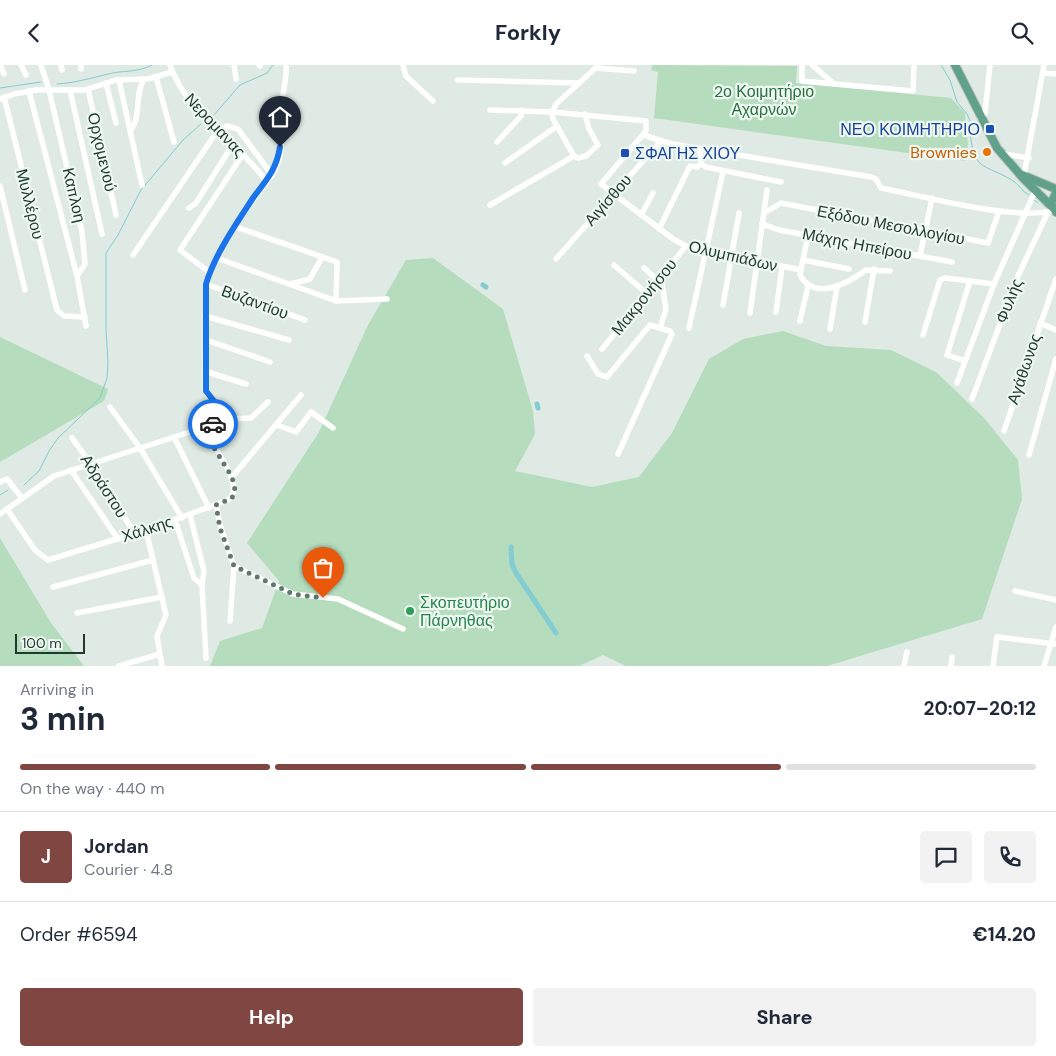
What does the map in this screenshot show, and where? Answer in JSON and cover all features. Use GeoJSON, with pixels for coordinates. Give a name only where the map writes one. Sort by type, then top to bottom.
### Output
{"type":"FeatureCollection","features":[{"type":"Feature","properties":{"kind":"main road"},"geometry":{"type":"LineString","coordinates":[[955,65],[980,118],[1003,156],[1052,210]]}},
{"type":"Feature","properties":{"kind":"main road"},"geometry":{"type":"LineString","coordinates":[[1021,174],[1056,189]]}},
{"type":"Feature","properties":{"kind":"main road"},"geometry":{"type":"LineString","coordinates":[[1052,210],[1051,200],[1056,193]]}},
{"type":"Feature","properties":{"kind":"street"},"geometry":{"type":"LineString","coordinates":[[0,65],[4,74]]}},
{"type":"Feature","properties":{"kind":"street"},"geometry":{"type":"LineString","coordinates":[[21,65],[26,75]]}},
{"type":"Feature","properties":{"kind":"street","name":"Καπλοη"},"geometry":{"type":"LineString","coordinates":[[41,65],[49,90],[82,232],[85,264],[77,276],[86,326]]}},
{"type":"Feature","properties":{"kind":"street","name":"Νερομανας"},"geometry":{"type":"LineString","coordinates":[[170,65],[172,72],[193,105],[243,154],[265,182]]}},
{"type":"Feature","properties":{"kind":"street"},"geometry":{"type":"LineString","coordinates":[[234,65],[236,79]]}},
{"type":"Feature","properties":{"kind":"street"},"geometry":{"type":"LineString","coordinates":[[268,402],[251,418],[232,419],[224,414],[206,391],[206,284],[209,272],[217,258],[265,182],[272,175],[280,147],[286,65]]}},
{"type":"Feature","properties":{"kind":"street"},"geometry":{"type":"LineString","coordinates":[[403,65],[406,76],[433,101]]}},
{"type":"Feature","properties":{"kind":"street"},"geometry":{"type":"LineString","coordinates":[[802,65],[802,81],[913,91],[914,65]]}},
{"type":"Feature","properties":{"kind":"street"},"geometry":{"type":"LineString","coordinates":[[812,65],[834,84]]}},
{"type":"Feature","properties":{"kind":"street"},"geometry":{"type":"LineString","coordinates":[[980,118],[985,113],[990,65]]}},
{"type":"Feature","properties":{"kind":"street"},"geometry":{"type":"LineString","coordinates":[[1021,174],[1028,157],[1044,65]]}},
{"type":"Feature","properties":{"kind":"street"},"geometry":{"type":"LineString","coordinates":[[585,114],[589,129],[598,145],[586,156],[578,158],[574,156],[557,127],[552,111],[556,104],[597,66],[634,71]]}},
{"type":"Feature","properties":{"kind":"street"},"geometry":{"type":"LineString","coordinates":[[2,98],[29,91],[88,89],[119,80],[144,79],[172,72]]}},
{"type":"Feature","properties":{"kind":"street"},"geometry":{"type":"LineString","coordinates":[[1043,73],[1056,74]]}},
{"type":"Feature","properties":{"kind":"street"},"geometry":{"type":"LineString","coordinates":[[156,77],[174,143]]}},
{"type":"Feature","properties":{"kind":"street"},"geometry":{"type":"LineString","coordinates":[[130,131],[135,124],[139,90],[144,79]]}},
{"type":"Feature","properties":{"kind":"street"},"geometry":{"type":"LineString","coordinates":[[119,80],[142,185]]}},
{"type":"Feature","properties":{"kind":"street"},"geometry":{"type":"LineString","coordinates":[[458,80],[579,83]]}},
{"type":"Feature","properties":{"kind":"street"},"geometry":{"type":"LineString","coordinates":[[106,83],[116,123]]}},
{"type":"Feature","properties":{"kind":"street","name":"Ορχομενού"},"geometry":{"type":"LineString","coordinates":[[88,89],[116,215]]}},
{"type":"Feature","properties":{"kind":"street"},"geometry":{"type":"LineString","coordinates":[[70,90],[102,234]]}},
{"type":"Feature","properties":{"kind":"street"},"geometry":{"type":"LineString","coordinates":[[29,91],[77,276]]}},
{"type":"Feature","properties":{"kind":"street","name":"Μυλλέρου"},"geometry":{"type":"LineString","coordinates":[[2,98],[57,310],[64,316],[85,317]]}},
{"type":"Feature","properties":{"kind":"street"},"geometry":{"type":"LineString","coordinates":[[490,110],[552,111],[646,121],[647,127],[643,135],[601,184],[613,195]]}},
{"type":"Feature","properties":{"kind":"street"},"geometry":{"type":"LineString","coordinates":[[497,142],[521,116],[522,110]]}},
{"type":"Feature","properties":{"kind":"street"},"geometry":{"type":"LineString","coordinates":[[133,255],[218,130],[227,126],[238,129],[272,175]]}},
{"type":"Feature","properties":{"kind":"street"},"geometry":{"type":"LineString","coordinates":[[505,163],[557,127]]}},
{"type":"Feature","properties":{"kind":"street"},"geometry":{"type":"LineString","coordinates":[[643,135],[660,142],[871,177],[876,179],[881,188],[999,211],[1024,214],[1052,210]]}},
{"type":"Feature","properties":{"kind":"street","name":"Αιγίσθου"},"geometry":{"type":"LineString","coordinates":[[556,259],[660,142]]}},
{"type":"Feature","properties":{"kind":"street"},"geometry":{"type":"LineString","coordinates":[[189,208],[196,203],[233,144]]}},
{"type":"Feature","properties":{"kind":"street"},"geometry":{"type":"LineString","coordinates":[[700,149],[701,164]]}},
{"type":"Feature","properties":{"kind":"street"},"geometry":{"type":"LineString","coordinates":[[209,272],[180,251],[243,154]]}},
{"type":"Feature","properties":{"kind":"street"},"geometry":{"type":"LineString","coordinates":[[1003,156],[1005,154],[1028,157]]}},
{"type":"Feature","properties":{"kind":"street"},"geometry":{"type":"LineString","coordinates":[[490,205],[574,156]]}},
{"type":"Feature","properties":{"kind":"street"},"geometry":{"type":"LineString","coordinates":[[659,229],[690,166],[697,167],[701,164],[723,172],[781,182]]}},
{"type":"Feature","properties":{"kind":"street"},"geometry":{"type":"LineString","coordinates":[[689,328],[723,172]]}},
{"type":"Feature","properties":{"kind":"street"},"geometry":{"type":"LineString","coordinates":[[0,186],[25,291]]}},
{"type":"Feature","properties":{"kind":"street"},"geometry":{"type":"LineString","coordinates":[[750,313],[767,191]]}},
{"type":"Feature","properties":{"kind":"street"},"geometry":{"type":"LineString","coordinates":[[957,383],[994,284],[1035,191]]}},
{"type":"Feature","properties":{"kind":"street"},"geometry":{"type":"LineString","coordinates":[[641,215],[654,193]]}},
{"type":"Feature","properties":{"kind":"street","name":"Ολυμπιάδων"},"geometry":{"type":"LineString","coordinates":[[613,195],[659,229],[686,246],[801,270]]}},
{"type":"Feature","properties":{"kind":"street"},"geometry":{"type":"LineString","coordinates":[[920,256],[932,198]]}},
{"type":"Feature","properties":{"kind":"street","name":"Εξόδου Μεσολλογίου"},"geometry":{"type":"LineString","coordinates":[[764,213],[781,203],[988,243],[999,211]]}},
{"type":"Feature","properties":{"kind":"street","name":"Φυλής"},"geometry":{"type":"LineString","coordinates":[[972,399],[1018,277],[1052,210]]}},
{"type":"Feature","properties":{"kind":"street"},"geometry":{"type":"LineString","coordinates":[[723,305],[739,213]]}},
{"type":"Feature","properties":{"kind":"street","name":"Μάχης Ηπείρου"},"geometry":{"type":"LineString","coordinates":[[762,224],[808,235],[952,262]]}},
{"type":"Feature","properties":{"kind":"street"},"geometry":{"type":"LineString","coordinates":[[236,227],[337,262],[336,301]]}},
{"type":"Feature","properties":{"kind":"street"},"geometry":{"type":"LineString","coordinates":[[808,235],[800,275],[808,286],[816,289],[837,287],[855,279],[866,270],[890,271]]}},
{"type":"Feature","properties":{"kind":"street","name":"Μακρονήσου"},"geometry":{"type":"LineString","coordinates":[[602,349],[657,279],[686,246]]}},
{"type":"Feature","properties":{"kind":"street"},"geometry":{"type":"LineString","coordinates":[[290,284],[310,279],[322,257]]}},
{"type":"Feature","properties":{"kind":"street"},"geometry":{"type":"LineString","coordinates":[[217,258],[336,301],[387,299]]}},
{"type":"Feature","properties":{"kind":"street"},"geometry":{"type":"LineString","coordinates":[[803,260],[849,269]]}},
{"type":"Feature","properties":{"kind":"street"},"geometry":{"type":"LineString","coordinates":[[614,265],[646,293]]}},
{"type":"Feature","properties":{"kind":"street"},"geometry":{"type":"LineString","coordinates":[[776,312],[782,267]]}},
{"type":"Feature","properties":{"kind":"street"},"geometry":{"type":"LineString","coordinates":[[644,269],[662,284],[666,296],[666,309],[660,328]]}},
{"type":"Feature","properties":{"kind":"street"},"geometry":{"type":"LineString","coordinates":[[865,322],[874,269]]}},
{"type":"Feature","properties":{"kind":"street"},"geometry":{"type":"LineString","coordinates":[[923,335],[940,279],[945,277],[994,284]]}},
{"type":"Feature","properties":{"kind":"street","name":"Αγάθωνος"},"geometry":{"type":"LineString","coordinates":[[1004,431],[1056,279]]}},
{"type":"Feature","properties":{"kind":"street"},"geometry":{"type":"LineString","coordinates":[[965,361],[946,355],[970,281]]}},
{"type":"Feature","properties":{"kind":"street","name":"Βυζαντίου"},"geometry":{"type":"LineString","coordinates":[[206,284],[305,320]]}},
{"type":"Feature","properties":{"kind":"street"},"geometry":{"type":"LineString","coordinates":[[800,321],[808,286]]}},
{"type":"Feature","properties":{"kind":"street"},"geometry":{"type":"LineString","coordinates":[[830,329],[837,287]]}},
{"type":"Feature","properties":{"kind":"street"},"geometry":{"type":"LineString","coordinates":[[205,316],[289,340]]}},
{"type":"Feature","properties":{"kind":"street"},"geometry":{"type":"LineString","coordinates":[[1040,323],[1056,330]]}},
{"type":"Feature","properties":{"kind":"street"},"geometry":{"type":"LineString","coordinates":[[587,356],[598,374],[608,377],[650,325],[672,334],[618,454]]}},
{"type":"Feature","properties":{"kind":"street"},"geometry":{"type":"LineString","coordinates":[[206,339],[270,362]]}},
{"type":"Feature","properties":{"kind":"street"},"geometry":{"type":"LineString","coordinates":[[1029,455],[1056,359]]}},
{"type":"Feature","properties":{"kind":"street"},"geometry":{"type":"LineString","coordinates":[[207,372],[246,384]]}},
{"type":"Feature","properties":{"kind":"street"},"geometry":{"type":"LineString","coordinates":[[202,428],[232,477],[301,395]]}},
{"type":"Feature","properties":{"kind":"street"},"geometry":{"type":"LineString","coordinates":[[110,407],[140,448],[182,518]]}},
{"type":"Feature","properties":{"kind":"street"},"geometry":{"type":"LineString","coordinates":[[277,425],[296,432],[311,412],[333,428]]}},
{"type":"Feature","properties":{"kind":"street"},"geometry":{"type":"LineString","coordinates":[[0,514],[54,476],[202,428],[214,423],[224,414]]}},
{"type":"Feature","properties":{"kind":"street"},"geometry":{"type":"LineString","coordinates":[[174,437],[209,508]]}},
{"type":"Feature","properties":{"kind":"street","name":"Αδράστου"},"geometry":{"type":"LineString","coordinates":[[72,438],[91,464],[135,534]]}},
{"type":"Feature","properties":{"kind":"street","name":"Αδράστου"},"geometry":{"type":"LineString","coordinates":[[71,470],[118,539]]}},
{"type":"Feature","properties":{"kind":"street","name":"Χάλκης"},"geometry":{"type":"LineString","coordinates":[[7,509],[35,550],[48,560],[135,534],[228,500],[234,495],[235,490],[232,477]]}},
{"type":"Feature","properties":{"kind":"street"},"geometry":{"type":"LineString","coordinates":[[0,482],[7,479],[22,498]]}},
{"type":"Feature","properties":{"kind":"street"},"geometry":{"type":"LineString","coordinates":[[216,505],[220,528],[234,566],[230,621]]}},
{"type":"Feature","properties":{"kind":"street"},"geometry":{"type":"LineString","coordinates":[[190,515],[204,571],[202,585],[206,658]]}},
{"type":"Feature","properties":{"kind":"street"},"geometry":{"type":"LineString","coordinates":[[175,520],[194,578],[202,585]]}},
{"type":"Feature","properties":{"kind":"street"},"geometry":{"type":"LineString","coordinates":[[146,530],[166,615],[156,636],[162,666]]}},
{"type":"Feature","properties":{"kind":"street"},"geometry":{"type":"LineString","coordinates":[[53,587],[153,560]]}},
{"type":"Feature","properties":{"kind":"street"},"geometry":{"type":"LineString","coordinates":[[234,566],[293,594],[338,599],[403,629]]}},
{"type":"Feature","properties":{"kind":"street"},"geometry":{"type":"LineString","coordinates":[[1015,591],[1056,600]]}},
{"type":"Feature","properties":{"kind":"street"},"geometry":{"type":"LineString","coordinates":[[77,613],[162,597]]}},
{"type":"Feature","properties":{"kind":"street"},"geometry":{"type":"LineString","coordinates":[[1044,666],[1053,644],[1056,627]]}},
{"type":"Feature","properties":{"kind":"street"},"geometry":{"type":"LineString","coordinates":[[993,666],[998,637],[1053,644]]}},
{"type":"Feature","properties":{"kind":"street"},"geometry":{"type":"LineString","coordinates":[[904,666],[908,652]]}},
{"type":"Feature","properties":{"kind":"street"},"geometry":{"type":"LineString","coordinates":[[119,666],[160,655]]}},
{"type":"Feature","properties":{"kind":"street"},"geometry":{"type":"LineString","coordinates":[[951,666],[952,657]]}},
{"type":"Feature","properties":{"kind":"green space","name":"2ο Κοιμητήριο Αχαρνών"},"geometry":{"type":"Polygon","coordinates":[[[652,65],[797,66],[796,83],[951,98],[965,113],[968,144],[966,161],[654,118],[658,72],[651,70],[652,65]]]}},
{"type":"Feature","properties":{"kind":"green space"},"geometry":{"type":"Polygon","coordinates":[[[433,258],[503,309],[533,411],[535,434],[515,471],[592,487],[639,477],[672,433],[709,359],[743,339],[783,331],[826,346],[891,350],[936,372],[984,418],[1018,460],[1022,499],[982,619],[827,666],[626,666],[603,655],[579,666],[210,666],[220,641],[262,628],[279,581],[247,543],[319,432],[368,325],[406,260],[433,258]]]}},
{"type":"Feature","properties":{"kind":"green space"},"geometry":{"type":"Polygon","coordinates":[[[0,337],[108,389],[104,401],[0,462],[0,337]]]}},
{"type":"Feature","properties":{"kind":"green space"},"geometry":{"type":"Polygon","coordinates":[[[0,538],[51,623],[84,666],[0,666],[0,538]]]}},
{"type":"Feature","properties":{"kind":"waterway"},"geometry":{"type":"LineString","coordinates":[[57,84],[141,69],[152,65]]}},
{"type":"Feature","properties":{"kind":"waterway"},"geometry":{"type":"LineString","coordinates":[[213,116],[240,85],[267,73],[273,65]]}},
{"type":"Feature","properties":{"kind":"waterway"},"geometry":{"type":"LineString","coordinates":[[941,65],[950,80],[957,102],[970,121]]}},
{"type":"Feature","properties":{"kind":"waterway"},"geometry":{"type":"LineString","coordinates":[[0,88],[41,82]]}},
{"type":"Feature","properties":{"kind":"waterway"},"geometry":{"type":"LineString","coordinates":[[24,485],[39,471],[58,438],[100,398],[107,378],[108,363],[106,253],[118,235],[141,190],[183,140],[201,124]]}},
{"type":"Feature","properties":{"kind":"waterway"},"geometry":{"type":"LineString","coordinates":[[970,132],[977,160],[987,168],[1012,180],[1029,195]]}},
{"type":"Feature","properties":{"kind":"waterway"},"geometry":{"type":"LineString","coordinates":[[1034,200],[1038,203]]}},
{"type":"Feature","properties":{"kind":"waterway"},"geometry":{"type":"LineString","coordinates":[[537,404],[538,408]]}},
{"type":"Feature","properties":{"kind":"waterway"},"geometry":{"type":"LineString","coordinates":[[0,495],[8,490]]}},
{"type":"Feature","properties":{"kind":"waterway"},"geometry":{"type":"LineString","coordinates":[[511,547],[512,564],[516,573],[556,633]]}},
{"type":"Feature","properties":{"kind":"way so far"},"geometry":{"type":"LineString","coordinates":[[213,424],[202,428],[232,477],[235,490],[232,498],[216,505],[220,528],[234,566],[293,594],[323,598]]}},
{"type":"Feature","properties":{"kind":"place","name":"ΝΕΟ ΚΟΙΜΗΤΗΡΙΟ"},"geometry":{"type":"Point","coordinates":[990,129]}},
{"type":"Feature","properties":{"kind":"place","name":"Brownies"},"geometry":{"type":"Point","coordinates":[987,152]}},
{"type":"Feature","properties":{"kind":"place","name":"ΣΦΑΓΗΣ ΧΙΟΥ"},"geometry":{"type":"Point","coordinates":[625,153]}},
{"type":"Feature","properties":{"kind":"place","name":"Σκοπευτήριο Πάρνηθας"},"geometry":{"type":"Point","coordinates":[410,611]}},
{"type":"Feature","properties":{"kind":"route"},"geometry":{"type":"LineString","coordinates":[[213,424],[224,414],[206,391],[206,284],[209,272],[252,200],[272,175],[280,147]]}}]}
